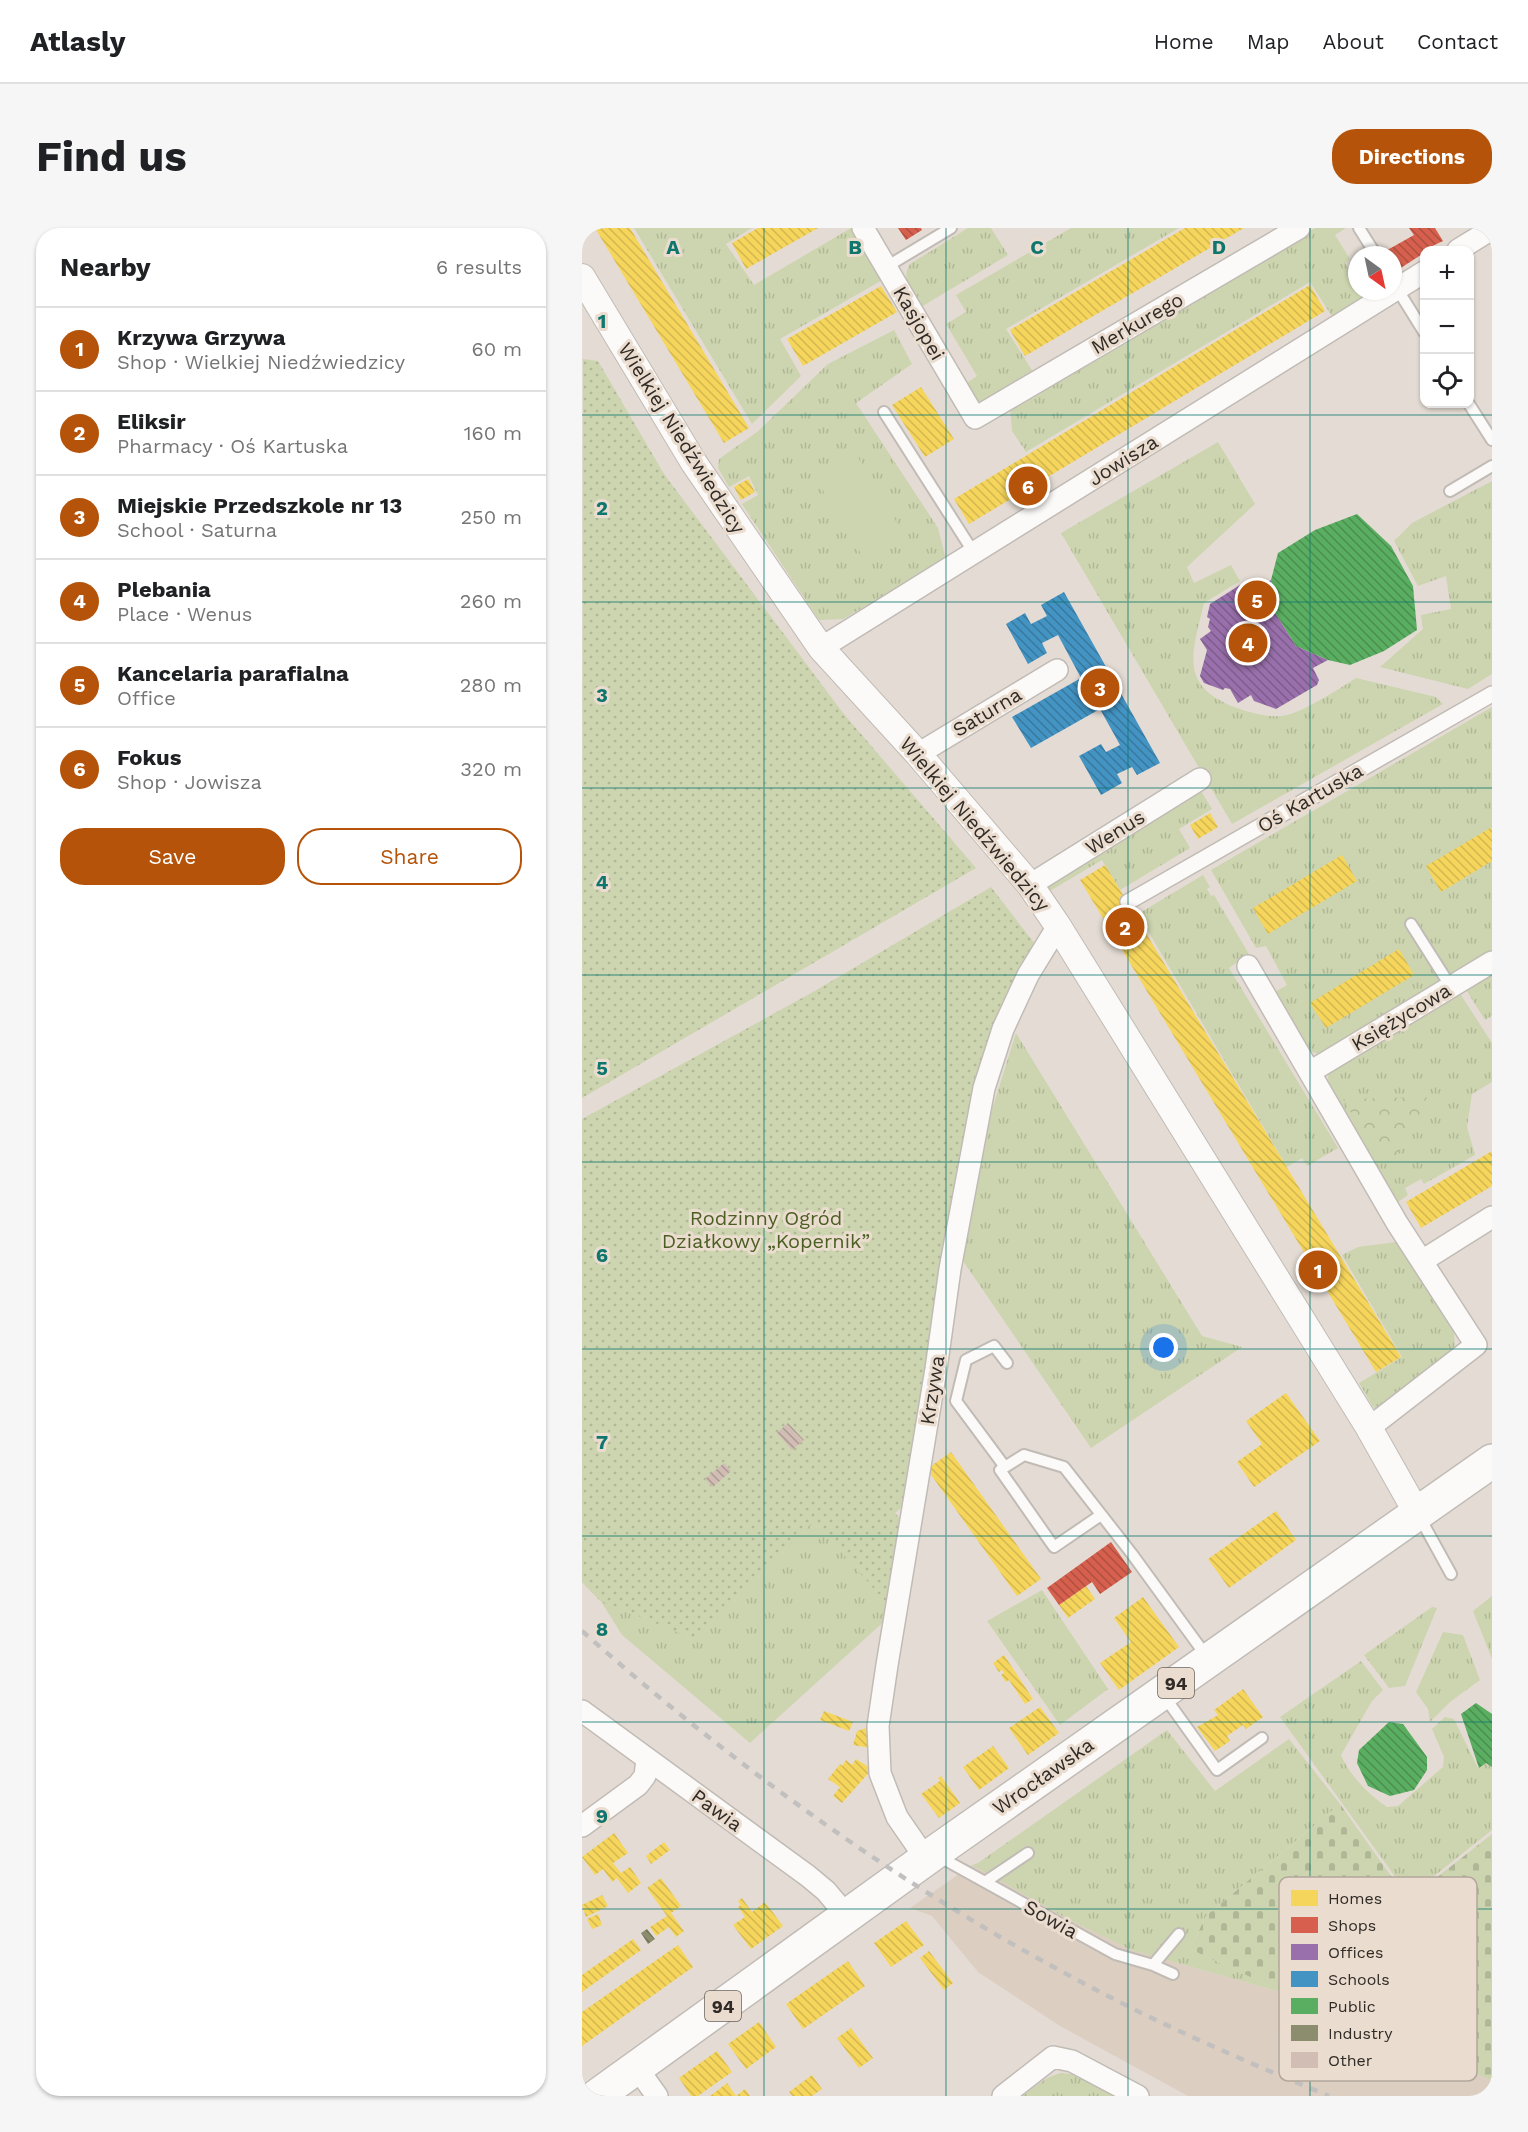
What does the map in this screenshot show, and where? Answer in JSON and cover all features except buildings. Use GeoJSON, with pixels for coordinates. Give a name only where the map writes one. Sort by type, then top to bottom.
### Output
{"type":"FeatureCollection","features":[{"type":"Feature","properties":{"kind":"main road","name":"Wrocławska"},"geometry":{"type":"LineString","coordinates":[[597,2096],[930,1856],[1492,1461]]}},
{"type":"Feature","properties":{"kind":"street","name":"Kasjopei"},"geometry":{"type":"LineString","coordinates":[[863,228],[975,418]]}},
{"type":"Feature","properties":{"kind":"street","name":"Merkurego"},"geometry":{"type":"LineString","coordinates":[[975,418],[1299,228]]}},
{"type":"Feature","properties":{"kind":"street"},"geometry":{"type":"LineString","coordinates":[[1464,246],[1492,229]]}},
{"type":"Feature","properties":{"kind":"street","name":"Jowisza"},"geometry":{"type":"LineString","coordinates":[[1402,282],[1420,274]]}},
{"type":"Feature","properties":{"kind":"street","name":"Wielkiej Niedźwiedzicy"},"geometry":{"type":"LineString","coordinates":[[582,277],[694,463],[821,648],[918,754],[1030,885],[1058,926],[1369,1428],[1417,1513]]}},
{"type":"Feature","properties":{"kind":"street","name":"Jowisza"},"geometry":{"type":"LineString","coordinates":[[821,648],[1371,300]]}},
{"type":"Feature","properties":{"kind":"street","name":"Saturna"},"geometry":{"type":"LineString","coordinates":[[918,754],[1057,670]]}},
{"type":"Feature","properties":{"kind":"street","name":"Oś Kartuska"},"geometry":{"type":"LineString","coordinates":[[1128,902],[1492,694]]}},
{"type":"Feature","properties":{"kind":"street","name":"Wenus"},"geometry":{"type":"LineString","coordinates":[[1030,885],[1200,779]]}},
{"type":"Feature","properties":{"kind":"street","name":"Krzywa"},"geometry":{"type":"LineString","coordinates":[[930,1856],[897,1817],[880,1773],[878,1726],[886,1665],[936,1369],[950,1269],[984,1088],[1012,1008],[1028,975],[1058,926]]}},
{"type":"Feature","properties":{"kind":"street","name":"Księżycowa"},"geometry":{"type":"LineString","coordinates":[[1310,1072],[1492,962]]}},
{"type":"Feature","properties":{"kind":"street"},"geometry":{"type":"LineString","coordinates":[[1248,966],[1397,1223],[1476,1345],[1369,1428]]}},
{"type":"Feature","properties":{"kind":"street"},"geometry":{"type":"LineString","coordinates":[[1422,1261],[1492,1217]]}},
{"type":"Feature","properties":{"kind":"street","name":"Pawia"},"geometry":{"type":"LineString","coordinates":[[582,1711],[808,1876],[826,1891],[847,1916]]}},
{"type":"Feature","properties":{"kind":"street"},"geometry":{"type":"LineString","coordinates":[[582,1826],[638,1785],[645,1776],[647,1760]]}},
{"type":"Feature","properties":{"kind":"street"},"geometry":{"type":"LineString","coordinates":[[1003,2096],[1053,2057],[1072,2061],[1138,2096]]}},
{"type":"Feature","properties":{"kind":"street"},"geometry":{"type":"LineString","coordinates":[[638,2068],[657,2096]]}},
{"type":"Feature","properties":{"kind":"lane"},"geometry":{"type":"LineString","coordinates":[[886,267],[951,228]]}},
{"type":"Feature","properties":{"kind":"lane"},"geometry":{"type":"LineString","coordinates":[[1359,228],[1370,246]]}},
{"type":"Feature","properties":{"kind":"lane"},"geometry":{"type":"LineString","coordinates":[[1402,296],[1420,324]]}},
{"type":"Feature","properties":{"kind":"lane"},"geometry":{"type":"LineString","coordinates":[[1472,408],[1492,440]]}},
{"type":"Feature","properties":{"kind":"lane"},"geometry":{"type":"LineString","coordinates":[[885,412],[974,553]]}},
{"type":"Feature","properties":{"kind":"lane"},"geometry":{"type":"LineString","coordinates":[[1450,491],[1492,466]]}},
{"type":"Feature","properties":{"kind":"lane"},"geometry":{"type":"LineString","coordinates":[[1411,924],[1451,987]]}},
{"type":"Feature","properties":{"kind":"lane"},"geometry":{"type":"LineString","coordinates":[[1005,1467],[956,1401],[966,1360],[994,1346],[1007,1363]]}},
{"type":"Feature","properties":{"kind":"lane"},"geometry":{"type":"LineString","coordinates":[[1101,1515],[1054,1547],[1000,1470],[1024,1455],[1064,1467],[1101,1515],[1209,1660]]}},
{"type":"Feature","properties":{"kind":"lane"},"geometry":{"type":"LineString","coordinates":[[1417,1513],[1451,1574]]}},
{"type":"Feature","properties":{"kind":"lane"},"geometry":{"type":"LineString","coordinates":[[1162,1693],[1217,1770],[1262,1738]]}},
{"type":"Feature","properties":{"kind":"lane"},"geometry":{"type":"LineString","coordinates":[[985,1882],[1028,1853]]}},
{"type":"Feature","properties":{"kind":"lane","name":"Sowia"},"geometry":{"type":"LineString","coordinates":[[930,1856],[985,1882],[1115,1954],[1153,1965],[1173,1974]]}},
{"type":"Feature","properties":{"kind":"lane"},"geometry":{"type":"LineString","coordinates":[[1153,1965],[1179,1934]]}},
{"type":"Feature","properties":{"kind":"shaded area"},"geometry":{"type":"Polygon","coordinates":[[[972,1865],[1064,1917],[1131,1950],[1279,1991],[1279,2081],[1477,2081],[1477,2074],[1492,2080],[1492,2096],[1188,2096],[1060,2026],[978,1972],[932,1916],[910,1908],[972,1865]]]}},
{"type":"Feature","properties":{"kind":"green space"},"geometry":{"type":"Polygon","coordinates":[[[634,228],[752,228],[726,244],[754,285],[851,228],[855,228],[884,279],[780,339],[801,376],[752,424],[634,228]]]}},
{"type":"Feature","properties":{"kind":"green space"},"geometry":{"type":"Polygon","coordinates":[[[968,228],[991,228],[1008,255],[921,307],[907,281],[906,275],[910,264],[968,228]]]}},
{"type":"Feature","properties":{"kind":"green space"},"geometry":{"type":"Polygon","coordinates":[[[1071,228],[1179,228],[1006,329],[1035,375],[985,403],[976,401],[964,385],[977,376],[946,324],[966,312],[956,295],[1071,228]]]}},
{"type":"Feature","properties":{"kind":"green space"},"geometry":{"type":"Polygon","coordinates":[[[1315,228],[1346,228],[1335,235],[1348,256],[1348,261],[1345,263],[1348,268],[1348,300],[1366,300],[1335,321],[1310,282],[1026,452],[1012,431],[1010,407],[1315,228]]]}},
{"type":"Feature","properties":{"kind":"green space"},"geometry":{"type":"Polygon","coordinates":[[[894,330],[912,364],[856,403],[938,528],[946,560],[843,619],[819,620],[742,504],[758,495],[749,476],[729,487],[718,468],[719,459],[757,432],[828,364],[894,330]]]}},
{"type":"Feature","properties":{"kind":"green space"},"geometry":{"type":"Polygon","coordinates":[[[583,359],[598,361],[664,474],[843,713],[976,868],[582,1098],[583,359]]]}},
{"type":"Feature","properties":{"kind":"green space"},"geometry":{"type":"Polygon","coordinates":[[[1218,442],[1255,504],[1187,567],[1194,583],[1231,565],[1240,581],[1204,603],[1196,638],[1194,666],[1197,679],[1205,689],[1218,699],[1237,708],[1268,716],[1287,715],[1303,709],[1356,678],[1436,697],[1443,704],[1232,824],[1061,533],[1218,442]]]}},
{"type":"Feature","properties":{"kind":"green space"},"geometry":{"type":"Polygon","coordinates":[[[856,454],[906,538],[866,562],[815,477],[856,454]]]}},
{"type":"Feature","properties":{"kind":"green space"},"geometry":{"type":"Polygon","coordinates":[[[1492,481],[1492,674],[1468,689],[1380,667],[1423,629],[1421,615],[1451,609],[1446,576],[1418,586],[1394,541],[1412,523],[1492,481]]]}},
{"type":"Feature","properties":{"kind":"green space"},"geometry":{"type":"Polygon","coordinates":[[[1492,707],[1492,951],[1320,1054],[1304,1050],[1273,993],[1287,985],[1266,946],[1256,948],[1211,870],[1492,707]]]}},
{"type":"Feature","properties":{"kind":"green space"},"geometry":{"type":"Polygon","coordinates":[[[1198,786],[1212,809],[1179,829],[1190,848],[1120,890],[1102,860],[1050,891],[1043,880],[1198,786]]]}},
{"type":"Feature","properties":{"kind":"green space"},"geometry":{"type":"Polygon","coordinates":[[[1203,875],[1210,887],[1207,889],[1211,896],[1214,895],[1249,954],[1229,968],[1338,1148],[1307,1166],[1302,1158],[1287,1167],[1138,914],[1203,875]]]}},
{"type":"Feature","properties":{"kind":"green space","name":"Rodzinny Ogród Działkowy „Kopernik”"},"geometry":{"type":"Polygon","coordinates":[[[991,887],[1035,944],[992,1043],[907,1503],[895,1513],[905,1524],[889,1606],[814,1521],[694,1639],[599,1600],[582,1582],[582,1119],[813,992],[991,887]]]}},
{"type":"Feature","properties":{"kind":"green space"},"geometry":{"type":"Polygon","coordinates":[[[1492,967],[1492,1016],[1485,1020],[1463,985],[1492,967]]]}},
{"type":"Feature","properties":{"kind":"green space"},"geometry":{"type":"Polygon","coordinates":[[[1459,992],[1492,1043],[1492,1082],[1472,1094],[1467,1127],[1475,1155],[1424,1184],[1421,1179],[1405,1188],[1408,1195],[1395,1204],[1329,1088],[1328,1076],[1331,1071],[1459,992]]]}},
{"type":"Feature","properties":{"kind":"green space"},"geometry":{"type":"Polygon","coordinates":[[[1016,1033],[1202,1336],[1242,1347],[1091,1448],[961,1258],[981,1145],[1016,1033]]]}},
{"type":"Feature","properties":{"kind":"green space"},"geometry":{"type":"Polygon","coordinates":[[[1427,1097],[1403,1146],[1389,1161],[1381,1164],[1343,1099],[1427,1097]]]}},
{"type":"Feature","properties":{"kind":"green space"},"geometry":{"type":"Polygon","coordinates":[[[1396,1242],[1454,1331],[1455,1354],[1379,1410],[1373,1407],[1359,1383],[1402,1357],[1342,1255],[1358,1247],[1396,1242]]]}},
{"type":"Feature","properties":{"kind":"green space"},"geometry":{"type":"Polygon","coordinates":[[[814,1520],[889,1606],[889,1617],[750,1743],[622,1635],[600,1600],[694,1638],[814,1520]]]}},
{"type":"Feature","properties":{"kind":"green space"},"geometry":{"type":"Polygon","coordinates":[[[1042,1590],[1108,1689],[1060,1725],[987,1621],[1042,1590]]]}},
{"type":"Feature","properties":{"kind":"green space"},"geometry":{"type":"Polygon","coordinates":[[[1492,1596],[1492,1659],[1473,1611],[1492,1596]]]}},
{"type":"Feature","properties":{"kind":"green space"},"geometry":{"type":"Polygon","coordinates":[[[1432,1607],[1437,1608],[1405,1686],[1389,1688],[1364,1655],[1432,1607]]]}},
{"type":"Feature","properties":{"kind":"green space"},"geometry":{"type":"Polygon","coordinates":[[[1443,1632],[1463,1635],[1480,1680],[1450,1702],[1430,1722],[1428,1709],[1416,1692],[1443,1632]]]}},
{"type":"Feature","properties":{"kind":"green space"},"geometry":{"type":"Polygon","coordinates":[[[1361,1661],[1383,1690],[1372,1701],[1341,1755],[1355,1778],[1373,1797],[1387,1807],[1398,1806],[1443,1767],[1444,1757],[1432,1729],[1445,1717],[1454,1719],[1478,1768],[1486,1763],[1492,1767],[1492,1830],[1433,1877],[1395,1877],[1280,1717],[1361,1661]]]}},
{"type":"Feature","properties":{"kind":"green space"},"geometry":{"type":"Polygon","coordinates":[[[1167,1730],[1215,1791],[1289,1739],[1340,1804],[1206,1916],[1190,1949],[1279,1991],[1131,1950],[1064,1917],[972,1865],[1167,1730]]]}},
{"type":"Feature","properties":{"kind":"green space"},"geometry":{"type":"Polygon","coordinates":[[[1340,1804],[1392,1877],[1279,1877],[1279,1990],[1190,1949],[1206,1916],[1340,1804]]]}},
{"type":"Feature","properties":{"kind":"green space"},"geometry":{"type":"Polygon","coordinates":[[[1492,1834],[1492,2080],[1477,2074],[1477,1877],[1437,1877],[1492,1834]]]}},
{"type":"Feature","properties":{"kind":"green space"},"geometry":{"type":"Polygon","coordinates":[[[1060,2073],[1072,2074],[1115,2096],[1022,2096],[1047,2078],[1060,2073]]]}},
{"type":"Feature","properties":{"kind":"railway"},"geometry":{"type":"LineString","coordinates":[[582,1631],[697,1728],[757,1774],[880,1862],[944,1903],[1008,1942],[1136,2010],[1279,2075]]}},
{"type":"Feature","properties":{"kind":"railway"},"geometry":{"type":"LineString","coordinates":[[1294,2081],[1329,2096]]}},
{"type":"Feature","properties":{"kind":"place","name":"Fokus"},"geometry":{"type":"Point","coordinates":[1028,486]}},
{"type":"Feature","properties":{"kind":"place","name":"Kancelaria parafialna"},"geometry":{"type":"Point","coordinates":[1257,600]}},
{"type":"Feature","properties":{"kind":"place","name":"Plebania"},"geometry":{"type":"Point","coordinates":[1248,643]}},
{"type":"Feature","properties":{"kind":"place","name":"Miejskie Przedszkole nr 13"},"geometry":{"type":"Point","coordinates":[1100,688]}},
{"type":"Feature","properties":{"kind":"place","name":"Eliksir"},"geometry":{"type":"Point","coordinates":[1125,927]}},
{"type":"Feature","properties":{"kind":"place","name":"Krzywa Grzywa"},"geometry":{"type":"Point","coordinates":[1318,1270]}}]}
